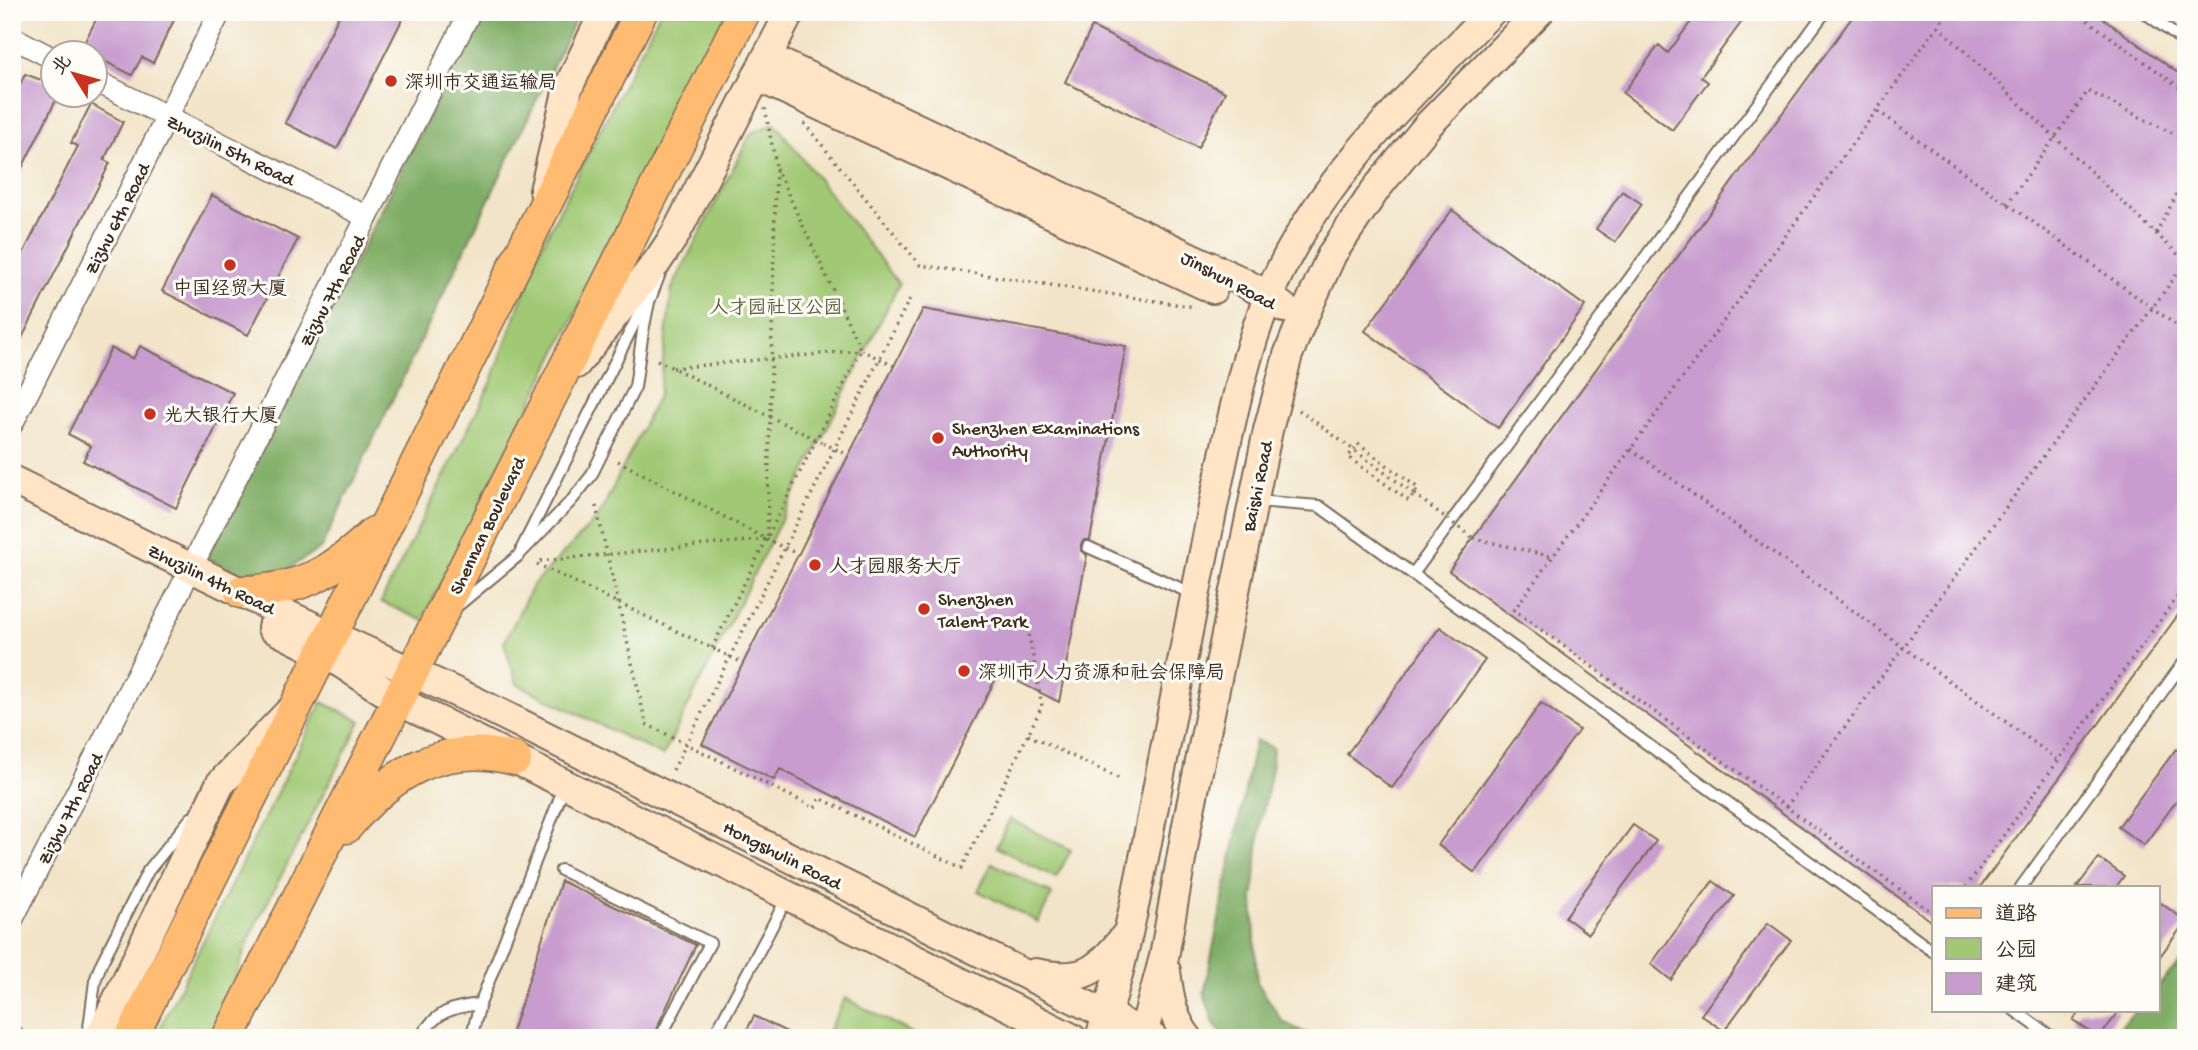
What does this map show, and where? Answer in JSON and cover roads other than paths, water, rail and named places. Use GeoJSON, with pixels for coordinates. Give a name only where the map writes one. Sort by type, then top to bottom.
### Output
{"type":"FeatureCollection","features":[{"type":"Feature","properties":{"kind":"main road"},"geometry":{"type":"LineString","coordinates":[[537,219],[568,88],[604,12]]}},
{"type":"Feature","properties":{"kind":"main road"},"geometry":{"type":"LineString","coordinates":[[131,1038],[641,12]]}},
{"type":"Feature","properties":{"kind":"main road","name":"Shennan Boulevard"},"geometry":{"type":"LineString","coordinates":[[228,1038],[744,12]]}},
{"type":"Feature","properties":{"kind":"main road"},"geometry":{"type":"LineString","coordinates":[[548,399],[657,262],[675,235],[790,12]]}},
{"type":"Feature","properties":{"kind":"main road","name":"Baishi Road"},"geometry":{"type":"LineString","coordinates":[[1103,1026],[1131,928],[1195,595],[1236,404],[1266,304],[1280,270],[1301,233],[1349,163],[1491,12]]}},
{"type":"Feature","properties":{"kind":"main road","name":"Baishi Road"},"geometry":{"type":"LineString","coordinates":[[1146,1036],[1164,957],[1187,825],[1253,501],[1277,393],[1301,323],[1332,254],[1376,189],[1428,125],[1538,12]]}},
{"type":"Feature","properties":{"kind":"main road","name":"Jinshun Road"},"geometry":{"type":"LineString","coordinates":[[762,67],[1165,256],[1301,323]]}},
{"type":"Feature","properties":{"kind":"main road","name":"Zhuzilin 4th Road"},"geometry":{"type":"LineString","coordinates":[[12,480],[187,576],[241,592],[327,644],[399,701]]}},
{"type":"Feature","properties":{"kind":"main road","name":"Zhuzilin 4th Road"},"geometry":{"type":"LineString","coordinates":[[12,500],[187,576],[327,644],[413,672]]}},
{"type":"Feature","properties":{"kind":"main road"},"geometry":{"type":"LineString","coordinates":[[241,592],[277,590],[303,583],[341,561],[387,519]]}},
{"type":"Feature","properties":{"kind":"main road","name":"Hongshulin Road"},"geometry":{"type":"LineString","coordinates":[[413,672],[1008,967],[1103,1026],[1146,1036]]}},
{"type":"Feature","properties":{"kind":"main road"},"geometry":{"type":"LineString","coordinates":[[99,1038],[220,784],[299,701]]}},
{"type":"Feature","properties":{"kind":"main road","name":"Hongshulin Road"},"geometry":{"type":"LineString","coordinates":[[399,701],[1072,1038]]}},
{"type":"Feature","properties":{"kind":"main road"},"geometry":{"type":"LineString","coordinates":[[302,892],[354,818],[373,798],[406,772],[430,760],[454,753],[477,752],[515,759]]}},
{"type":"Feature","properties":{"kind":"main road"},"geometry":{"type":"LineString","coordinates":[[1008,967],[1057,976],[1073,977],[1087,973],[1107,959],[1131,928]]}},
{"type":"Feature","properties":{"kind":"main road"},"geometry":{"type":"LineString","coordinates":[[1164,957],[1175,1018],[1188,1038]]}},
{"type":"Feature","properties":{"kind":"main road"},"geometry":{"type":"LineString","coordinates":[[1002,1004],[1044,1038]]}},
{"type":"Feature","properties":{"kind":"street","name":"Zizhu 6th Road"},"geometry":{"type":"LineString","coordinates":[[12,424],[220,12]]}},
{"type":"Feature","properties":{"kind":"street","name":"Zizhu 7th Road"},"geometry":{"type":"LineString","coordinates":[[12,920],[470,12]]}},
{"type":"Feature","properties":{"kind":"street"},"geometry":{"type":"LineString","coordinates":[[12,37],[38,51]]}},
{"type":"Feature","properties":{"kind":"street","name":"Zhuzilin 5th Road"},"geometry":{"type":"LineString","coordinates":[[108,87],[368,217]]}},
{"type":"Feature","properties":{"kind":"lane"},"geometry":{"type":"LineString","coordinates":[[1413,574],[1825,12]]}},
{"type":"Feature","properties":{"kind":"lane"},"geometry":{"type":"LineString","coordinates":[[2144,12],[2186,43]]}},
{"type":"Feature","properties":{"kind":"lane"},"geometry":{"type":"LineString","coordinates":[[518,556],[658,278],[675,235]]}},
{"type":"Feature","properties":{"kind":"lane"},"geometry":{"type":"LineString","coordinates":[[439,621],[518,556],[591,477],[635,387],[643,331],[658,278]]}},
{"type":"Feature","properties":{"kind":"lane"},"geometry":{"type":"LineString","coordinates":[[1253,501],[1319,506],[1932,951]]}},
{"type":"Feature","properties":{"kind":"lane"},"geometry":{"type":"LineString","coordinates":[[1088,547],[1195,595]]}},
{"type":"Feature","properties":{"kind":"lane"},"geometry":{"type":"LineString","coordinates":[[2022,886],[2186,659]]}},
{"type":"Feature","properties":{"kind":"lane"},"geometry":{"type":"LineString","coordinates":[[88,1038],[95,981],[139,887],[161,855],[220,784]]}},
{"type":"Feature","properties":{"kind":"lane"},"geometry":{"type":"LineString","coordinates":[[471,1038],[480,1004],[565,784]]}},
{"type":"Feature","properties":{"kind":"lane"},"geometry":{"type":"LineString","coordinates":[[561,870],[710,943],[660,1038]]}},
{"type":"Feature","properties":{"kind":"lane"},"geometry":{"type":"LineString","coordinates":[[713,1038],[788,896]]}},
{"type":"Feature","properties":{"kind":"lane"},"geometry":{"type":"LineString","coordinates":[[420,1038],[443,1013],[457,1006],[480,1004]]}},
{"type":"Feature","properties":{"kind":"lane"},"geometry":{"type":"LineString","coordinates":[[2017,1012],[2053,1038]]}},
{"type":"Feature","properties":{"kind":"place","name":"深圳市交通运输局"},"geometry":{"type":"Point","coordinates":[391,81]}},
{"type":"Feature","properties":{"kind":"place","name":"中国经贸大厦"},"geometry":{"type":"Point","coordinates":[230,265]}},
{"type":"Feature","properties":{"kind":"place","name":"光大银行大厦"},"geometry":{"type":"Point","coordinates":[150,414]}},
{"type":"Feature","properties":{"kind":"place","name":"Shenzhen Examinations Authority"},"geometry":{"type":"Point","coordinates":[938,438]}},
{"type":"Feature","properties":{"kind":"place","name":"人才园服务大厅"},"geometry":{"type":"Point","coordinates":[815,565]}},
{"type":"Feature","properties":{"kind":"place","name":"Shenzhen Talent Park"},"geometry":{"type":"Point","coordinates":[924,609]}},
{"type":"Feature","properties":{"kind":"place","name":"深圳市人力资源和社会保障局"},"geometry":{"type":"Point","coordinates":[964,671]}},
{"type":"Feature","properties":{"kind":"park label","name":"人才园社区公园"},"geometry":{"type":"Point","coordinates":[776,306]}}]}
